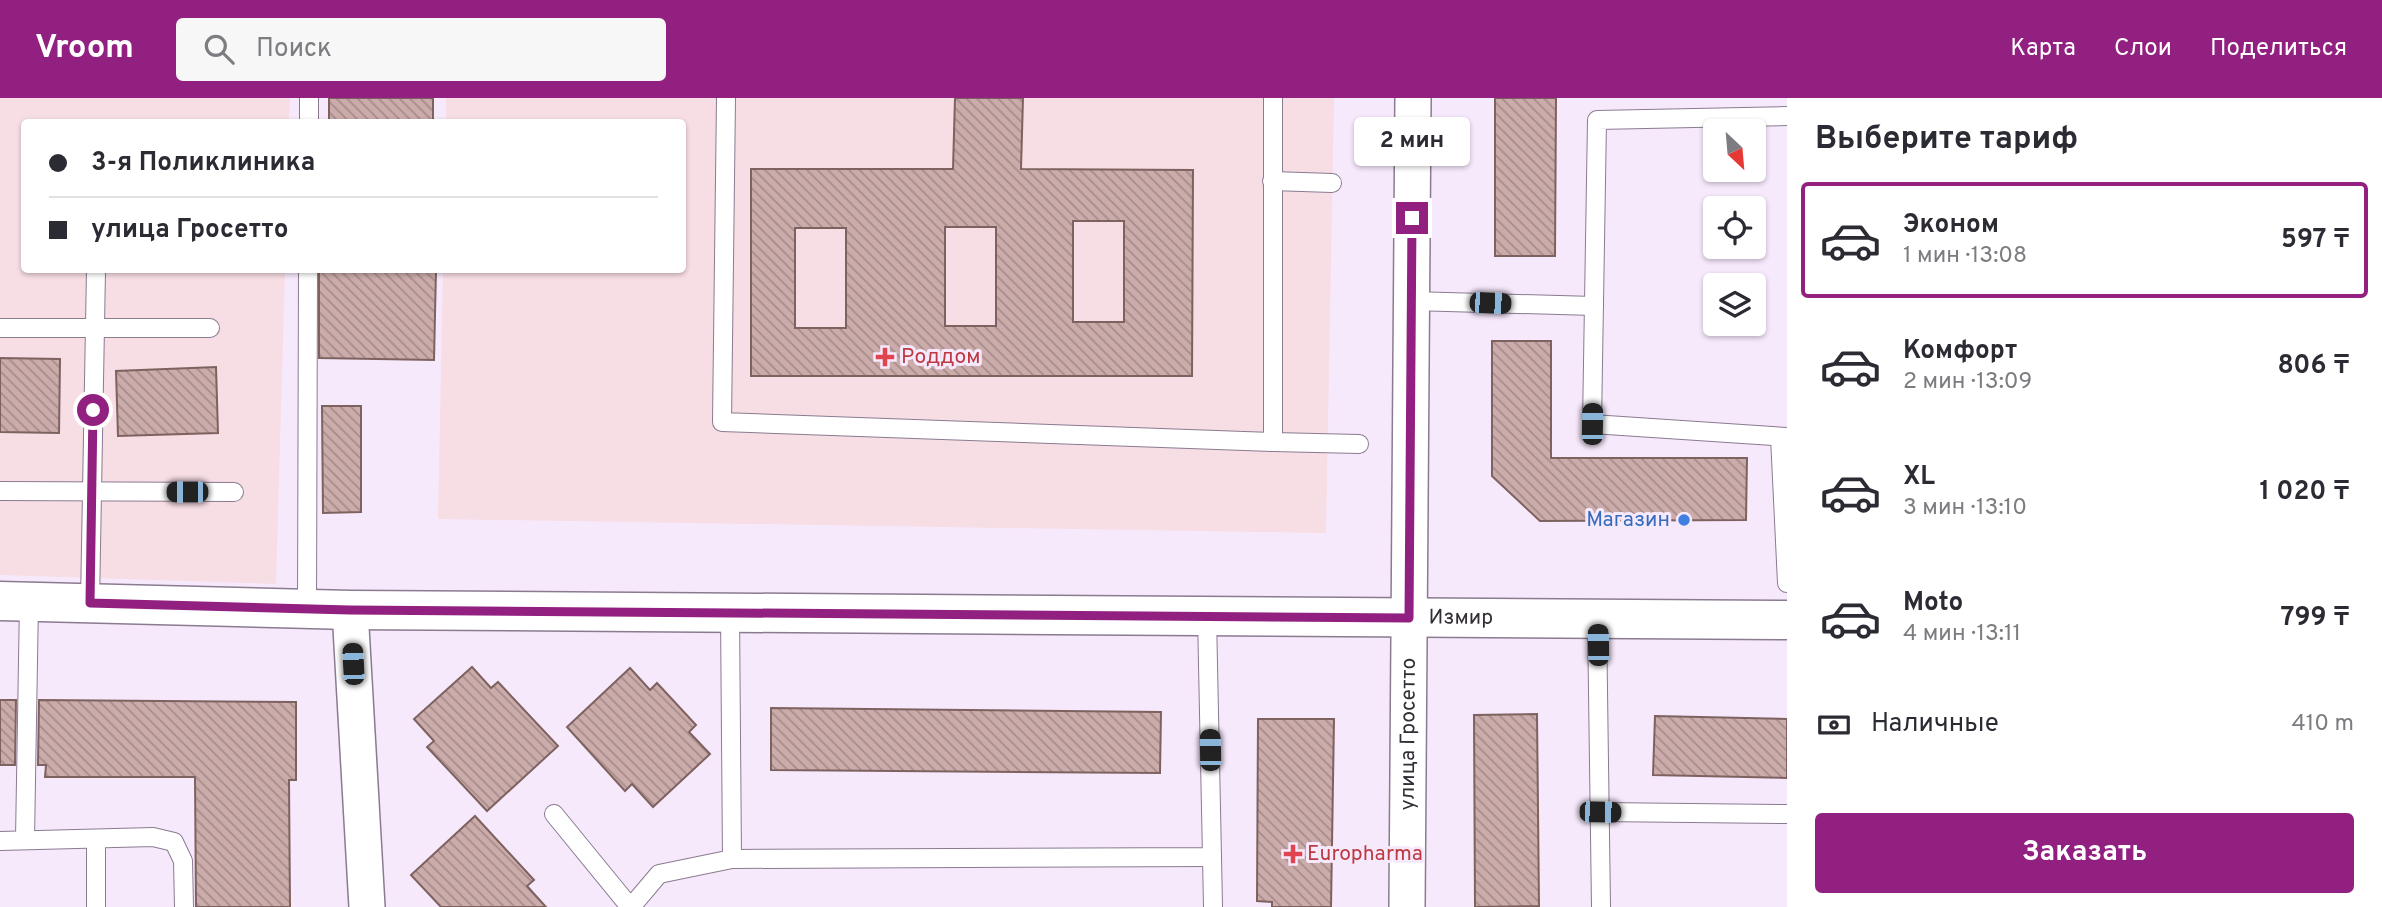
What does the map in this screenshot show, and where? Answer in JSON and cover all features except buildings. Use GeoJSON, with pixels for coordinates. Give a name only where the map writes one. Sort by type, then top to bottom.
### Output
{"type":"FeatureCollection","features":[{"type":"Feature","properties":{"kind":"street","name":"улица Гросетто"},"geometry":{"type":"LineString","coordinates":[[1407,907],[1413,98]]}},
{"type":"Feature","properties":{"kind":"street","name":"Измир"},"geometry":{"type":"LineString","coordinates":[[14,601],[350,610],[1787,620]]}},
{"type":"Feature","properties":{"kind":"street"},"geometry":{"type":"LineString","coordinates":[[350,610],[366,907]]}},
{"type":"Feature","properties":{"kind":"lane"},"geometry":{"type":"LineString","coordinates":[[309,98],[309,119]]}},
{"type":"Feature","properties":{"kind":"lane"},"geometry":{"type":"LineString","coordinates":[[726,98],[722,422],[1359,444]]}},
{"type":"Feature","properties":{"kind":"lane"},"geometry":{"type":"LineString","coordinates":[[1273,98],[1273,442]]}},
{"type":"Feature","properties":{"kind":"lane"},"geometry":{"type":"LineString","coordinates":[[1787,116],[1597,120],[1592,424],[1784,437],[1787,583]]}},
{"type":"Feature","properties":{"kind":"lane"},"geometry":{"type":"LineString","coordinates":[[1272,181],[1332,183]]}},
{"type":"Feature","properties":{"kind":"lane"},"geometry":{"type":"LineString","coordinates":[[90,603],[96,273]]}},
{"type":"Feature","properties":{"kind":"lane"},"geometry":{"type":"LineString","coordinates":[[307,609],[308,273]]}},
{"type":"Feature","properties":{"kind":"lane"},"geometry":{"type":"LineString","coordinates":[[1412,301],[1594,306]]}},
{"type":"Feature","properties":{"kind":"lane"},"geometry":{"type":"LineString","coordinates":[[0,328],[210,328]]}},
{"type":"Feature","properties":{"kind":"lane"},"geometry":{"type":"LineString","coordinates":[[0,491],[234,492]]}},
{"type":"Feature","properties":{"kind":"lane"},"geometry":{"type":"LineString","coordinates":[[14,601],[25,840]]}},
{"type":"Feature","properties":{"kind":"lane"},"geometry":{"type":"LineString","coordinates":[[730,613],[732,859]]}},
{"type":"Feature","properties":{"kind":"lane"},"geometry":{"type":"LineString","coordinates":[[1207,616],[1213,907]]}},
{"type":"Feature","properties":{"kind":"lane"},"geometry":{"type":"LineString","coordinates":[[1597,618],[1601,907]]}},
{"type":"Feature","properties":{"kind":"lane"},"geometry":{"type":"LineString","coordinates":[[1600,812],[1787,814]]}},
{"type":"Feature","properties":{"kind":"lane"},"geometry":{"type":"LineString","coordinates":[[554,814],[630,907],[659,874],[732,859],[1212,858]]}},
{"type":"Feature","properties":{"kind":"lane"},"geometry":{"type":"LineString","coordinates":[[0,841],[153,837],[174,842],[183,861],[184,907]]}},
{"type":"Feature","properties":{"kind":"lane"},"geometry":{"type":"LineString","coordinates":[[96,839],[96,907]]}},
{"type":"Feature","properties":{"kind":"shaded area"},"geometry":{"type":"Polygon","coordinates":[[[0,98],[290,98],[289,119],[21,119],[21,273],[285,273],[276,584],[0,575],[0,98]]]}},
{"type":"Feature","properties":{"kind":"shaded area","name":"Роддом"},"geometry":{"type":"Polygon","coordinates":[[[446,98],[1334,98],[1326,533],[438,519],[443,273],[686,273],[686,119],[446,119],[446,98]]]}},
{"type":"Feature","properties":{"kind":"place","name":"Роддом"},"geometry":{"type":"Point","coordinates":[885,357]}},
{"type":"Feature","properties":{"kind":"place","name":"Магазин"},"geometry":{"type":"Point","coordinates":[1684,520]}},
{"type":"Feature","properties":{"kind":"place","name":"Europharma"},"geometry":{"type":"Point","coordinates":[1293,854]}},
{"type":"Feature","properties":{"kind":"route"},"geometry":{"type":"LineString","coordinates":[[93,410],[90,603],[350,610],[1409,618],[1412,218]]}}]}
